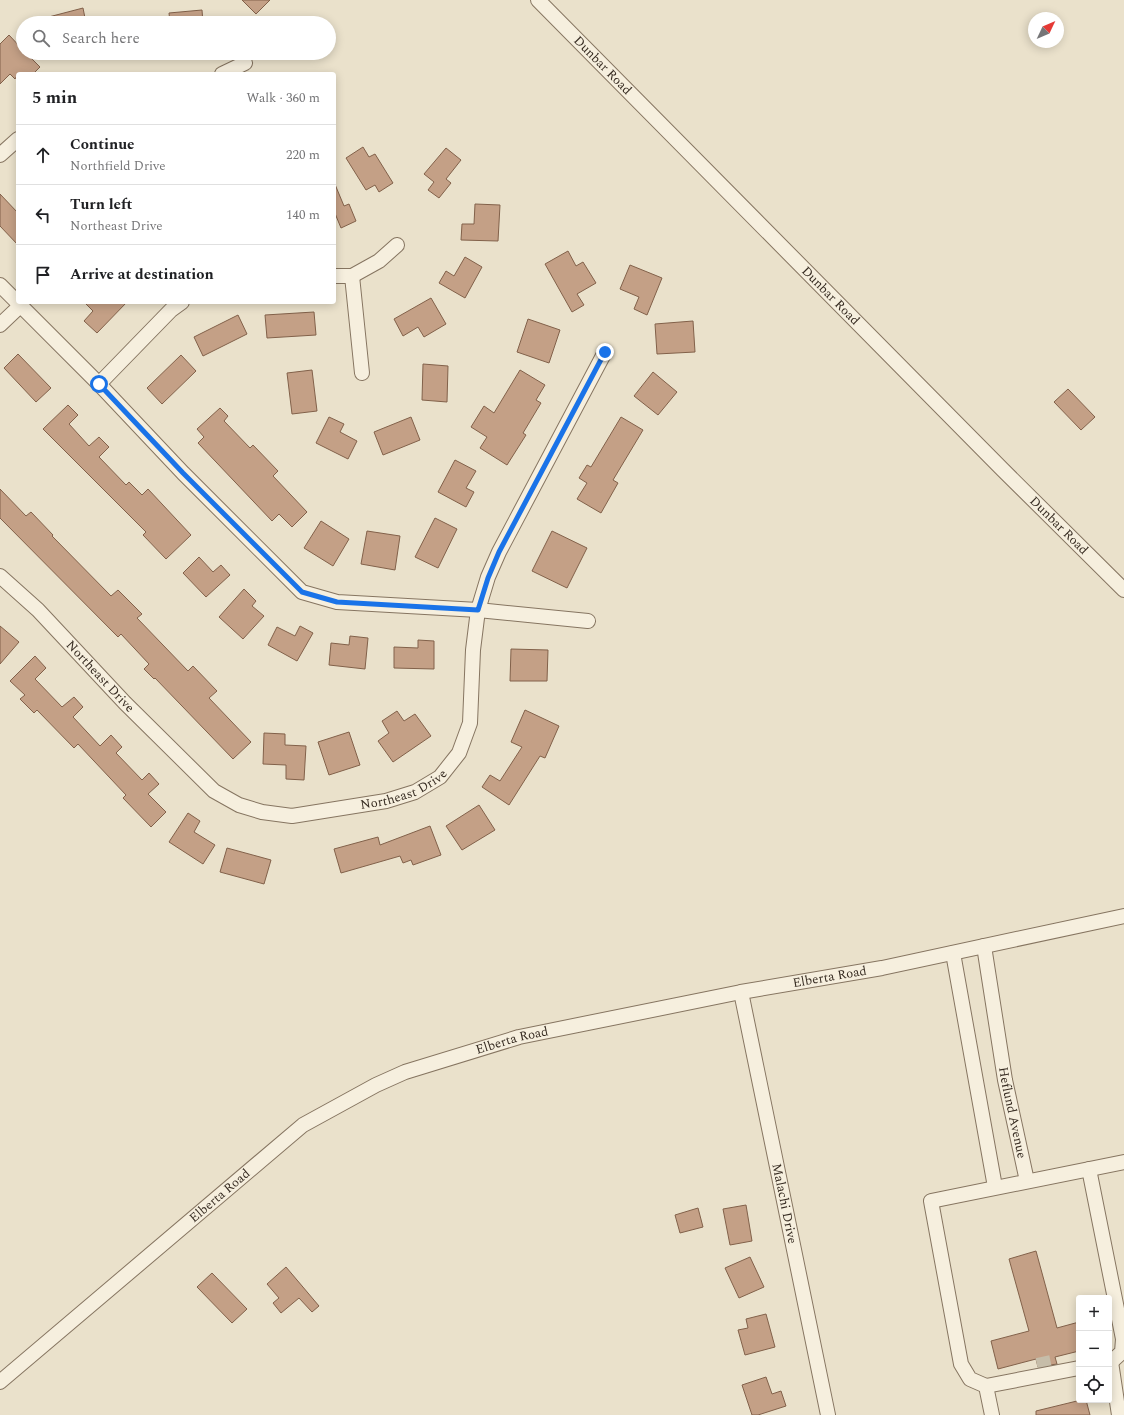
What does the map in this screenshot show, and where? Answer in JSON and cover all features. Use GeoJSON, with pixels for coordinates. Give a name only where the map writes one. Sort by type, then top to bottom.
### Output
{"type":"FeatureCollection","features":[{"type":"Feature","properties":{"kind":"street","name":"Dunbar Road"},"geometry":{"type":"LineString","coordinates":[[538,0],[1002,470],[1124,590]]}},
{"type":"Feature","properties":{"kind":"street"},"geometry":{"type":"LineString","coordinates":[[226,72],[244,63]]}},
{"type":"Feature","properties":{"kind":"street"},"geometry":{"type":"LineString","coordinates":[[0,155],[16,141]]}},
{"type":"Feature","properties":{"kind":"street"},"geometry":{"type":"LineString","coordinates":[[336,276],[352,276],[379,261],[397,245]]}},
{"type":"Feature","properties":{"kind":"street"},"geometry":{"type":"LineString","coordinates":[[352,276],[362,373]]}},
{"type":"Feature","properties":{"kind":"street"},"geometry":{"type":"LineString","coordinates":[[0,284],[16,302]]}},
{"type":"Feature","properties":{"kind":"street"},"geometry":{"type":"LineString","coordinates":[[99,384],[171,310],[179,304]]}},
{"type":"Feature","properties":{"kind":"street"},"geometry":{"type":"LineString","coordinates":[[0,325],[20,306],[99,384],[183,473],[302,592],[337,602],[478,610],[588,621]]}},
{"type":"Feature","properties":{"kind":"street","name":"Northeast Drive"},"geometry":{"type":"LineString","coordinates":[[0,576],[38,610],[125,703],[214,791],[239,805],[262,812],[292,816],[386,801],[415,792],[440,777],[459,753],[470,723],[473,650],[478,610],[488,578],[499,552],[605,352]]}},
{"type":"Feature","properties":{"kind":"street","name":"Elberta Road"},"geometry":{"type":"LineString","coordinates":[[0,1382],[303,1125],[349,1099],[405,1072],[519,1037],[741,992],[882,968],[1124,916]]}},
{"type":"Feature","properties":{"kind":"street","name":"Heflund Avenue"},"geometry":{"type":"LineString","coordinates":[[984,946],[1004,1080],[1027,1181]]}},
{"type":"Feature","properties":{"kind":"street"},"geometry":{"type":"LineString","coordinates":[[953,952],[995,1187]]}},
{"type":"Feature","properties":{"kind":"street","name":"Malachi Drive"},"geometry":{"type":"LineString","coordinates":[[741,992],[828,1415]]}},
{"type":"Feature","properties":{"kind":"street"},"geometry":{"type":"LineString","coordinates":[[1076,1369],[986,1386],[970,1379],[961,1364],[931,1201],[1124,1162]]}},
{"type":"Feature","properties":{"kind":"street"},"geometry":{"type":"LineString","coordinates":[[1089,1169],[1123,1340],[1122,1352],[1112,1361]]}},
{"type":"Feature","properties":{"kind":"street"},"geometry":{"type":"LineString","coordinates":[[1056,1361],[1076,1367]]}},
{"type":"Feature","properties":{"kind":"street"},"geometry":{"type":"LineString","coordinates":[[1020,1380],[1037,1365]]}},
{"type":"Feature","properties":{"kind":"street"},"geometry":{"type":"LineString","coordinates":[[1111,1367],[1119,1415]]}},
{"type":"Feature","properties":{"kind":"street"},"geometry":{"type":"LineString","coordinates":[[986,1386],[992,1415]]}},
{"type":"Feature","properties":{"kind":"building"},"geometry":{"type":"Polygon","coordinates":[[[242,0],[270,0],[256,14],[242,0]]]}},
{"type":"Feature","properties":{"kind":"building"},"geometry":{"type":"Polygon","coordinates":[[[83,8],[85,16],[52,16],[83,8]]]}},
{"type":"Feature","properties":{"kind":"building"},"geometry":{"type":"Polygon","coordinates":[[[202,10],[202,16],[169,16],[169,13],[202,10]]]}},
{"type":"Feature","properties":{"kind":"building"},"geometry":{"type":"Polygon","coordinates":[[[9,35],[16,42],[16,60],[33,60],[40,67],[35,72],[16,72],[15,79],[10,74],[0,84],[0,44],[9,35]]]}},
{"type":"Feature","properties":{"kind":"building"},"geometry":{"type":"Polygon","coordinates":[[[363,147],[369,157],[375,154],[393,183],[379,192],[375,185],[366,190],[346,158],[363,147]]]}},
{"type":"Feature","properties":{"kind":"building"},"geometry":{"type":"Polygon","coordinates":[[[446,148],[461,160],[446,179],[451,183],[439,198],[428,190],[434,182],[424,174],[446,148]]]}},
{"type":"Feature","properties":{"kind":"building"},"geometry":{"type":"Polygon","coordinates":[[[336,187],[344,206],[349,204],[356,221],[341,228],[336,216],[336,187]]]}},
{"type":"Feature","properties":{"kind":"building"},"geometry":{"type":"Polygon","coordinates":[[[0,194],[16,211],[16,243],[0,226],[0,194]]]}},
{"type":"Feature","properties":{"kind":"building"},"geometry":{"type":"Polygon","coordinates":[[[475,204],[500,205],[498,241],[461,240],[462,224],[474,224],[475,204]]]}},
{"type":"Feature","properties":{"kind":"building"},"geometry":{"type":"Polygon","coordinates":[[[568,251],[576,266],[583,262],[596,283],[577,294],[584,305],[572,312],[545,264],[568,251]]]}},
{"type":"Feature","properties":{"kind":"building"},"geometry":{"type":"Polygon","coordinates":[[[465,257],[482,267],[465,298],[439,283],[446,271],[454,276],[465,257]]]}},
{"type":"Feature","properties":{"kind":"building"},"geometry":{"type":"Polygon","coordinates":[[[630,265],[662,278],[647,315],[634,309],[639,297],[620,289],[630,265]]]}},
{"type":"Feature","properties":{"kind":"building"},"geometry":{"type":"Polygon","coordinates":[[[431,298],[446,324],[424,337],[418,327],[403,336],[394,319],[431,298]]]}},
{"type":"Feature","properties":{"kind":"building"},"geometry":{"type":"Polygon","coordinates":[[[86,304],[125,304],[97,333],[84,321],[93,311],[86,304]]]}},
{"type":"Feature","properties":{"kind":"building"},"geometry":{"type":"Polygon","coordinates":[[[314,312],[316,335],[267,338],[265,315],[314,312]]]}},
{"type":"Feature","properties":{"kind":"building"},"geometry":{"type":"Polygon","coordinates":[[[238,315],[247,334],[203,356],[194,337],[238,315]]]}},
{"type":"Feature","properties":{"kind":"building"},"geometry":{"type":"Polygon","coordinates":[[[528,319],[560,330],[549,363],[517,352],[528,319]]]}},
{"type":"Feature","properties":{"kind":"building"},"geometry":{"type":"Polygon","coordinates":[[[693,321],[695,352],[657,354],[655,324],[693,321]]]}},
{"type":"Feature","properties":{"kind":"building"},"geometry":{"type":"Polygon","coordinates":[[[18,354],[51,388],[36,402],[4,368],[18,354]]]}},
{"type":"Feature","properties":{"kind":"building"},"geometry":{"type":"Polygon","coordinates":[[[181,355],[196,371],[162,404],[147,388],[181,355]]]}},
{"type":"Feature","properties":{"kind":"building"},"geometry":{"type":"Polygon","coordinates":[[[423,364],[448,366],[447,402],[422,400],[423,364]]]}},
{"type":"Feature","properties":{"kind":"building"},"geometry":{"type":"Polygon","coordinates":[[[312,370],[317,411],[292,414],[287,373],[312,370]]]}},
{"type":"Feature","properties":{"kind":"building"},"geometry":{"type":"Polygon","coordinates":[[[520,370],[545,385],[536,400],[541,403],[523,433],[526,435],[507,465],[480,448],[487,437],[471,427],[484,406],[494,413],[520,370]]]}},
{"type":"Feature","properties":{"kind":"building"},"geometry":{"type":"Polygon","coordinates":[[[653,372],[677,392],[658,415],[634,396],[653,372]]]}},
{"type":"Feature","properties":{"kind":"building"},"geometry":{"type":"Polygon","coordinates":[[[1068,389],[1095,417],[1081,430],[1054,402],[1068,389]]]}},
{"type":"Feature","properties":{"kind":"building"},"geometry":{"type":"Polygon","coordinates":[[[68,405],[78,415],[69,424],[89,446],[99,437],[109,447],[99,457],[126,485],[129,482],[142,495],[148,489],[191,535],[166,559],[143,535],[146,532],[43,429],[68,405]]]}},
{"type":"Feature","properties":{"kind":"building"},"geometry":{"type":"Polygon","coordinates":[[[220,408],[228,416],[224,421],[250,448],[253,445],[278,471],[273,476],[307,512],[292,527],[279,514],[272,521],[198,443],[204,437],[197,429],[220,408]]]}},
{"type":"Feature","properties":{"kind":"building"},"geometry":{"type":"Polygon","coordinates":[[[329,417],[344,424],[340,432],[357,441],[348,459],[316,443],[329,417]]]}},
{"type":"Feature","properties":{"kind":"building"},"geometry":{"type":"Polygon","coordinates":[[[411,417],[420,440],[383,455],[374,432],[411,417]]]}},
{"type":"Feature","properties":{"kind":"building"},"geometry":{"type":"Polygon","coordinates":[[[621,417],[643,430],[613,480],[618,483],[601,513],[577,499],[587,483],[579,478],[587,465],[591,467],[621,417]]]}},
{"type":"Feature","properties":{"kind":"building"},"geometry":{"type":"Polygon","coordinates":[[[455,460],[476,471],[466,488],[474,492],[466,507],[438,492],[455,460]]]}},
{"type":"Feature","properties":{"kind":"building"},"geometry":{"type":"Polygon","coordinates":[[[0,489],[26,516],[31,512],[53,535],[52,536],[111,596],[118,590],[142,614],[137,618],[188,671],[193,666],[217,691],[209,698],[251,742],[233,759],[155,678],[154,679],[144,669],[149,664],[121,634],[118,637],[0,518],[0,489]]]}},
{"type":"Feature","properties":{"kind":"building"},"geometry":{"type":"Polygon","coordinates":[[[435,518],[457,529],[438,568],[415,557],[435,518]]]}},
{"type":"Feature","properties":{"kind":"building"},"geometry":{"type":"Polygon","coordinates":[[[321,521],[349,539],[333,566],[304,548],[321,521]]]}},
{"type":"Feature","properties":{"kind":"building"},"geometry":{"type":"Polygon","coordinates":[[[367,531],[400,536],[395,570],[361,564],[367,531]]]}},
{"type":"Feature","properties":{"kind":"building"},"geometry":{"type":"Polygon","coordinates":[[[552,531],[587,548],[567,588],[532,571],[552,531]]]}},
{"type":"Feature","properties":{"kind":"building"},"geometry":{"type":"Polygon","coordinates":[[[199,557],[213,572],[221,565],[230,575],[206,597],[183,573],[199,557]]]}},
{"type":"Feature","properties":{"kind":"building"},"geometry":{"type":"Polygon","coordinates":[[[244,589],[256,601],[252,606],[264,616],[243,639],[219,617],[244,589]]]}},
{"type":"Feature","properties":{"kind":"building"},"geometry":{"type":"Polygon","coordinates":[[[0,626],[19,642],[0,664],[0,626]]]}},
{"type":"Feature","properties":{"kind":"building"},"geometry":{"type":"Polygon","coordinates":[[[300,626],[313,633],[297,661],[268,645],[277,627],[295,636],[300,626]]]}},
{"type":"Feature","properties":{"kind":"building"},"geometry":{"type":"Polygon","coordinates":[[[350,636],[368,638],[365,669],[329,665],[331,643],[349,645],[350,636]]]}},
{"type":"Feature","properties":{"kind":"building"},"geometry":{"type":"Polygon","coordinates":[[[418,640],[434,641],[434,669],[394,668],[394,647],[418,648],[418,640]]]}},
{"type":"Feature","properties":{"kind":"building"},"geometry":{"type":"Polygon","coordinates":[[[511,649],[548,650],[547,681],[510,681],[511,649]]]}},
{"type":"Feature","properties":{"kind":"building"},"geometry":{"type":"Polygon","coordinates":[[[35,656],[46,668],[35,679],[62,707],[74,697],[83,707],[73,717],[100,746],[111,735],[122,747],[116,753],[142,780],[149,773],[159,784],[148,794],[166,812],[151,827],[123,798],[126,795],[78,744],[74,748],[37,710],[34,713],[20,699],[25,695],[10,681],[35,656]]]}},
{"type":"Feature","properties":{"kind":"building"},"geometry":{"type":"Polygon","coordinates":[[[525,710],[559,726],[545,758],[540,756],[509,805],[482,787],[490,775],[500,781],[522,747],[511,742],[525,710]]]}},
{"type":"Feature","properties":{"kind":"building"},"geometry":{"type":"Polygon","coordinates":[[[397,711],[404,721],[415,714],[431,736],[393,762],[378,741],[389,733],[382,721],[397,711]]]}},
{"type":"Feature","properties":{"kind":"building"},"geometry":{"type":"Polygon","coordinates":[[[349,732],[360,765],[329,775],[318,742],[349,732]]]}},
{"type":"Feature","properties":{"kind":"building"},"geometry":{"type":"Polygon","coordinates":[[[264,733],[285,734],[285,745],[306,746],[304,780],[286,779],[286,765],[263,764],[264,733]]]}},
{"type":"Feature","properties":{"kind":"building"},"geometry":{"type":"Polygon","coordinates":[[[479,805],[495,830],[462,850],[446,826],[479,805]]]}},
{"type":"Feature","properties":{"kind":"building"},"geometry":{"type":"Polygon","coordinates":[[[188,813],[200,821],[194,832],[215,845],[203,864],[169,842],[188,813]]]}},
{"type":"Feature","properties":{"kind":"building"},"geometry":{"type":"Polygon","coordinates":[[[430,826],[441,855],[413,865],[411,860],[403,863],[400,856],[341,873],[334,849],[378,837],[380,845],[430,826]]]}},
{"type":"Feature","properties":{"kind":"building"},"geometry":{"type":"Polygon","coordinates":[[[227,848],[271,860],[264,884],[220,872],[227,848]]]}},
{"type":"Feature","properties":{"kind":"building"},"geometry":{"type":"Polygon","coordinates":[[[746,1205],[752,1241],[730,1245],[723,1209],[746,1205]]]}},
{"type":"Feature","properties":{"kind":"building"},"geometry":{"type":"Polygon","coordinates":[[[698,1208],[703,1227],[680,1233],[675,1215],[698,1208]]]}},
{"type":"Feature","properties":{"kind":"building"},"geometry":{"type":"Polygon","coordinates":[[[1036,1251],[1057,1328],[1076,1323],[1076,1352],[1055,1357],[1057,1364],[1038,1367],[1036,1359],[998,1369],[991,1341],[1029,1331],[1009,1259],[1036,1251]]]}},
{"type":"Feature","properties":{"kind":"building"},"geometry":{"type":"Polygon","coordinates":[[[750,1257],[764,1287],[739,1298],[725,1268],[750,1257]]]}},
{"type":"Feature","properties":{"kind":"building"},"geometry":{"type":"Polygon","coordinates":[[[286,1267],[319,1306],[312,1312],[299,1298],[281,1313],[273,1303],[279,1298],[267,1284],[286,1267]]]}},
{"type":"Feature","properties":{"kind":"building"},"geometry":{"type":"Polygon","coordinates":[[[212,1273],[247,1309],[232,1323],[197,1287],[212,1273]]]}},
{"type":"Feature","properties":{"kind":"building"},"geometry":{"type":"Polygon","coordinates":[[[766,1314],[775,1347],[745,1355],[738,1330],[748,1328],[746,1319],[766,1314]]]}},
{"type":"Feature","properties":{"kind":"building"},"geometry":{"type":"Polygon","coordinates":[[[766,1377],[772,1394],[781,1391],[786,1406],[758,1415],[752,1415],[742,1385],[766,1377]]]}},
{"type":"Feature","properties":{"kind":"building"},"geometry":{"type":"Polygon","coordinates":[[[1076,1401],[1076,1403],[1087,1403],[1090,1415],[1036,1415],[1036,1411],[1076,1401]]]}},
{"type":"Feature","properties":{"kind":"tunnel"},"geometry":{"type":"LineString","coordinates":[[1037,1365],[1056,1361]]}},
{"type":"Feature","properties":{"kind":"route"},"geometry":{"type":"LineString","coordinates":[[99,384],[183,473],[302,592],[337,602],[478,610],[488,578],[499,552],[605,352]]}}]}
